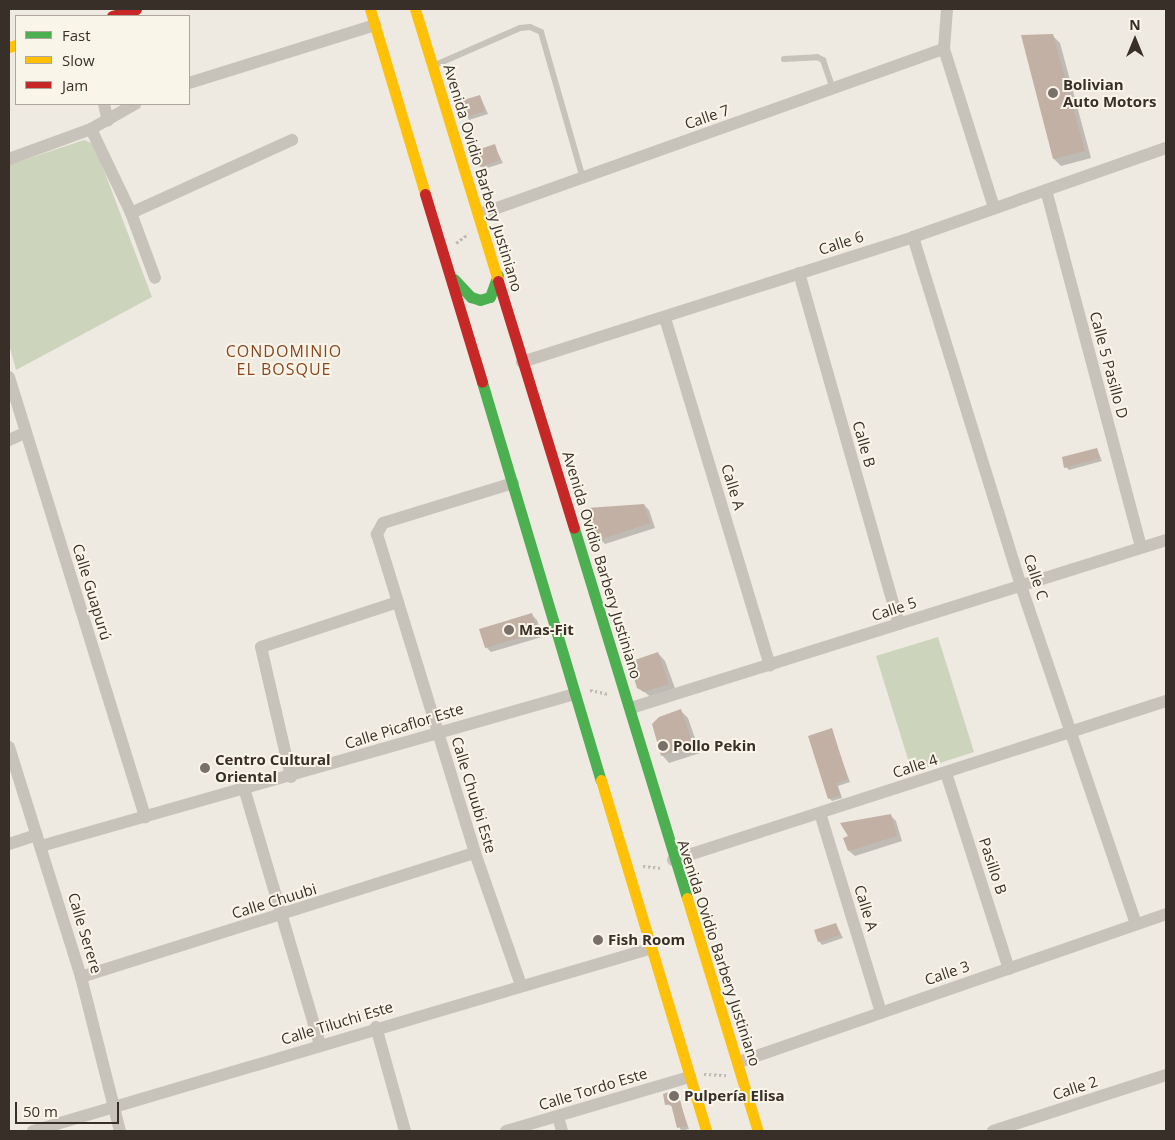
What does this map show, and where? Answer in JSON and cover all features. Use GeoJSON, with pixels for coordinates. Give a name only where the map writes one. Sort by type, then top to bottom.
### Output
{"type":"FeatureCollection","features":[{"type":"Feature","properties":{"kind":"main road"},"geometry":{"type":"LineString","coordinates":[[115,15],[136,9]]}},
{"type":"Feature","properties":{"kind":"main road"},"geometry":{"type":"LineString","coordinates":[[370,9],[706,1131]]}},
{"type":"Feature","properties":{"kind":"main road","name":"Avenida Ovidio Barbery Justiniano"},"geometry":{"type":"LineString","coordinates":[[415,9],[481,218],[509,321],[629,703],[675,865],[743,1075],[758,1131]]}},
{"type":"Feature","properties":{"kind":"main road"},"geometry":{"type":"LineString","coordinates":[[451,275],[470,297],[480,300],[490,297],[496,290],[498,275]]}},
{"type":"Feature","properties":{"kind":"main road"},"geometry":{"type":"LineString","coordinates":[[467,329],[470,316],[474,310],[482,308],[499,313],[509,321]]}},
{"type":"Feature","properties":{"kind":"street"},"geometry":{"type":"LineString","coordinates":[[947,9],[944,49],[994,208]]}},
{"type":"Feature","properties":{"kind":"street"},"geometry":{"type":"LineString","coordinates":[[190,83],[375,26]]}},
{"type":"Feature","properties":{"kind":"street","name":"Calle 7"},"geometry":{"type":"LineString","coordinates":[[481,218],[583,178],[833,91],[944,49]]}},
{"type":"Feature","properties":{"kind":"street"},"geometry":{"type":"LineString","coordinates":[[104,105],[108,121]]}},
{"type":"Feature","properties":{"kind":"street"},"geometry":{"type":"LineString","coordinates":[[9,159],[91,129],[133,105]]}},
{"type":"Feature","properties":{"kind":"street"},"geometry":{"type":"LineString","coordinates":[[91,129],[131,213],[155,278]]}},
{"type":"Feature","properties":{"kind":"street"},"geometry":{"type":"LineString","coordinates":[[131,213],[292,140]]}},
{"type":"Feature","properties":{"kind":"street","name":"Calle 6"},"geometry":{"type":"LineString","coordinates":[[522,362],[665,318],[912,237],[1166,148]]}},
{"type":"Feature","properties":{"kind":"street","name":"Calle 5 Pasillo D"},"geometry":{"type":"LineString","coordinates":[[1046,190],[1141,548]]}},
{"type":"Feature","properties":{"kind":"street","name":"Calle C"},"geometry":{"type":"LineString","coordinates":[[912,237],[1021,586],[1136,924]]}},
{"type":"Feature","properties":{"kind":"street","name":"Calle B"},"geometry":{"type":"LineString","coordinates":[[799,273],[899,624]]}},
{"type":"Feature","properties":{"kind":"street","name":"Calle A"},"geometry":{"type":"LineString","coordinates":[[665,318],[770,666]]}},
{"type":"Feature","properties":{"kind":"street","name":"Calle Guapurú"},"geometry":{"type":"LineString","coordinates":[[9,378],[145,817]]}},
{"type":"Feature","properties":{"kind":"street"},"geometry":{"type":"LineString","coordinates":[[9,440],[25,433]]}},
{"type":"Feature","properties":{"kind":"street","name":"Calle Chuubi Este"},"geometry":{"type":"LineString","coordinates":[[513,483],[383,523],[377,534],[475,853],[521,985]]}},
{"type":"Feature","properties":{"kind":"street","name":"Calle 5"},"geometry":{"type":"LineString","coordinates":[[629,703],[770,666],[1166,540]]}},
{"type":"Feature","properties":{"kind":"street"},"geometry":{"type":"LineString","coordinates":[[291,777],[261,647],[398,602]]}},
{"type":"Feature","properties":{"kind":"street","name":"Calle Picaflor Este"},"geometry":{"type":"LineString","coordinates":[[9,844],[39,840],[145,817],[244,788],[291,777],[574,690]]}},
{"type":"Feature","properties":{"kind":"street","name":"Calle 4"},"geometry":{"type":"LineString","coordinates":[[675,865],[820,813],[1166,701]]}},
{"type":"Feature","properties":{"kind":"street","name":"Calle Serere"},"geometry":{"type":"LineString","coordinates":[[9,747],[82,977],[120,1131]]}},
{"type":"Feature","properties":{"kind":"street","name":"Pasillo B"},"geometry":{"type":"LineString","coordinates":[[946,773],[1009,969]]}},
{"type":"Feature","properties":{"kind":"street"},"geometry":{"type":"LineString","coordinates":[[244,788],[280,916],[320,1044]]}},
{"type":"Feature","properties":{"kind":"street","name":"Calle A"},"geometry":{"type":"LineString","coordinates":[[820,813],[881,1013]]}},
{"type":"Feature","properties":{"kind":"street","name":"Calle Chuubi"},"geometry":{"type":"LineString","coordinates":[[82,977],[475,853]]}},
{"type":"Feature","properties":{"kind":"street","name":"Calle 3"},"geometry":{"type":"LineString","coordinates":[[739,1062],[1166,914]]}},
{"type":"Feature","properties":{"kind":"street","name":"Calle Tiluchi Este"},"geometry":{"type":"LineString","coordinates":[[33,1131],[114,1110],[376,1027],[652,948]]}},
{"type":"Feature","properties":{"kind":"street"},"geometry":{"type":"LineString","coordinates":[[376,1027],[405,1131]]}},
{"type":"Feature","properties":{"kind":"street","name":"Calle Tordo Este"},"geometry":{"type":"LineString","coordinates":[[506,1131],[558,1117],[689,1075]]}},
{"type":"Feature","properties":{"kind":"street","name":"Calle 2"},"geometry":{"type":"LineString","coordinates":[[993,1131],[1166,1075]]}},
{"type":"Feature","properties":{"kind":"street"},"geometry":{"type":"LineString","coordinates":[[558,1117],[562,1131]]}},
{"type":"Feature","properties":{"kind":"lane"},"geometry":{"type":"LineString","coordinates":[[433,66],[520,28],[530,27],[541,32],[583,178]]}},
{"type":"Feature","properties":{"kind":"lane"},"geometry":{"type":"LineString","coordinates":[[784,59],[817,57],[823,60],[833,91]]}},
{"type":"Feature","properties":{"kind":"path"},"geometry":{"type":"LineString","coordinates":[[444,254],[481,218]]}},
{"type":"Feature","properties":{"kind":"path"},"geometry":{"type":"LineString","coordinates":[[574,690],[629,703]]}},
{"type":"Feature","properties":{"kind":"path"},"geometry":{"type":"LineString","coordinates":[[626,864],[675,865]]}},
{"type":"Feature","properties":{"kind":"path"},"geometry":{"type":"LineString","coordinates":[[689,1075],[743,1075]]}},
{"type":"Feature","properties":{"kind":"green space"},"geometry":{"type":"Polygon","coordinates":[[[84,140],[94,144],[152,297],[16,370],[9,344],[9,165],[84,140]]]}},
{"type":"Feature","properties":{"kind":"green space"},"geometry":{"type":"Polygon","coordinates":[[[938,637],[974,752],[912,772],[876,656],[938,637]]]}},
{"type":"Feature","properties":{"kind":"building","name":"Bolivian Auto Motors"},"geometry":{"type":"Polygon","coordinates":[[[1053,34],[1085,151],[1053,159],[1021,35],[1053,34]]]}},
{"type":"Feature","properties":{"kind":"building"},"geometry":{"type":"Polygon","coordinates":[[[480,95],[485,111],[465,117],[460,101],[480,95]]]}},
{"type":"Feature","properties":{"kind":"building"},"geometry":{"type":"Polygon","coordinates":[[[495,144],[500,160],[480,167],[474,151],[495,144]]]}},
{"type":"Feature","properties":{"kind":"building"},"geometry":{"type":"Polygon","coordinates":[[[1097,448],[1100,458],[1064,468],[1062,457],[1097,448]]]}},
{"type":"Feature","properties":{"kind":"building"},"geometry":{"type":"Polygon","coordinates":[[[644,504],[650,523],[599,540],[587,508],[644,504]]]}},
{"type":"Feature","properties":{"kind":"building","name":"Mas-Fit"},"geometry":{"type":"Polygon","coordinates":[[[532,613],[538,632],[485,648],[479,629],[532,613]]]}},
{"type":"Feature","properties":{"kind":"building"},"geometry":{"type":"Polygon","coordinates":[[[658,652],[669,684],[644,692],[637,688],[629,662],[658,652]]]}},
{"type":"Feature","properties":{"kind":"building"},"geometry":{"type":"Polygon","coordinates":[[[681,709],[693,745],[661,756],[652,724],[659,717],[681,709]]]}},
{"type":"Feature","properties":{"kind":"building"},"geometry":{"type":"Polygon","coordinates":[[[832,728],[848,779],[836,783],[840,795],[828,799],[808,736],[832,728]]]}},
{"type":"Feature","properties":{"kind":"building"},"geometry":{"type":"Polygon","coordinates":[[[891,814],[897,836],[848,851],[843,838],[848,836],[840,823],[891,814]]]}},
{"type":"Feature","properties":{"kind":"building"},"geometry":{"type":"Polygon","coordinates":[[[836,923],[840,935],[818,942],[814,930],[836,923]]]}},
{"type":"Feature","properties":{"kind":"building"},"geometry":{"type":"Polygon","coordinates":[[[672,1091],[679,1096],[687,1126],[677,1128],[671,1104],[665,1105],[663,1094],[672,1091]]]}},
{"type":"Feature","properties":{"kind":"traffic: fast"},"geometry":{"type":"LineString","coordinates":[[454,279],[471,297],[480,300],[490,297],[498,275]]}},
{"type":"Feature","properties":{"kind":"traffic: fast"},"geometry":{"type":"LineString","coordinates":[[482,382],[601,780]]}},
{"type":"Feature","properties":{"kind":"traffic: fast"},"geometry":{"type":"LineString","coordinates":[[574,528],[687,898]]}},
{"type":"Feature","properties":{"kind":"traffic: slow"},"geometry":{"type":"LineString","coordinates":[[370,9],[425,194]]}},
{"type":"Feature","properties":{"kind":"traffic: slow"},"geometry":{"type":"LineString","coordinates":[[415,9],[498,281]]}},
{"type":"Feature","properties":{"kind":"traffic: slow"},"geometry":{"type":"LineString","coordinates":[[9,47],[15,45]]}},
{"type":"Feature","properties":{"kind":"traffic: slow"},"geometry":{"type":"LineString","coordinates":[[601,780],[706,1131]]}},
{"type":"Feature","properties":{"kind":"traffic: slow"},"geometry":{"type":"LineString","coordinates":[[687,898],[758,1131]]}},
{"type":"Feature","properties":{"kind":"traffic: jam"},"geometry":{"type":"LineString","coordinates":[[115,15],[136,9]]}},
{"type":"Feature","properties":{"kind":"traffic: jam"},"geometry":{"type":"LineString","coordinates":[[425,194],[482,382]]}},
{"type":"Feature","properties":{"kind":"traffic: jam"},"geometry":{"type":"LineString","coordinates":[[498,281],[574,528]]}},
{"type":"Feature","properties":{"kind":"place","name":"Bolivian Auto Motors"},"geometry":{"type":"Point","coordinates":[1053,93]}},
{"type":"Feature","properties":{"kind":"place","name":"Mas-Fit"},"geometry":{"type":"Point","coordinates":[509,630]}},
{"type":"Feature","properties":{"kind":"place","name":"Pollo Pekin"},"geometry":{"type":"Point","coordinates":[663,746]}},
{"type":"Feature","properties":{"kind":"place","name":"Centro Cultural Oriental"},"geometry":{"type":"Point","coordinates":[205,768]}},
{"type":"Feature","properties":{"kind":"place","name":"Fish Room"},"geometry":{"type":"Point","coordinates":[598,940]}},
{"type":"Feature","properties":{"kind":"place","name":"Pulpería Elisa"},"geometry":{"type":"Point","coordinates":[674,1096]}},
{"type":"Feature","properties":{"kind":"district","name":"CONDOMINIO EL BOSQUE"},"geometry":{"type":"Point","coordinates":[284,360]}}]}
